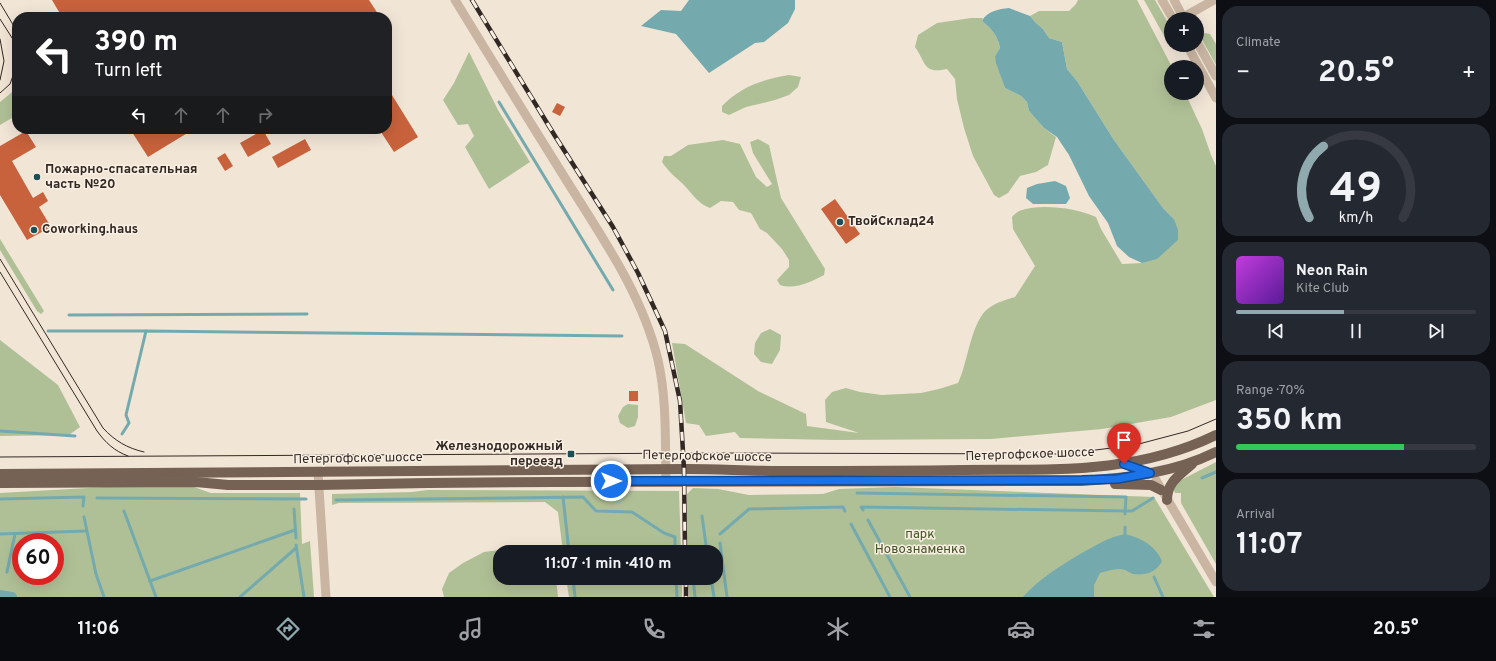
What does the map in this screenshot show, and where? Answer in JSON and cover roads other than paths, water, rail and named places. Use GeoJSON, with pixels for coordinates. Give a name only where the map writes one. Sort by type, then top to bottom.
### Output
{"type":"FeatureCollection","features":[{"type":"Feature","properties":{"kind":"main road","name":"Петергофское шоссе"},"geometry":{"type":"LineString","coordinates":[[0,474],[318,473],[666,469],[777,471],[1034,470],[1089,468],[1149,460],[1174,452],[1216,435]]}},
{"type":"Feature","properties":{"kind":"main road"},"geometry":{"type":"LineString","coordinates":[[1082,480],[1095,484],[1151,484],[1156,479],[1158,467],[1174,452]]}},
{"type":"Feature","properties":{"kind":"main road","name":"Петергофское шоссе"},"geometry":{"type":"LineString","coordinates":[[0,483],[196,482],[228,485],[319,485],[428,482],[1156,479],[1216,452]]}},
{"type":"Feature","properties":{"kind":"main road"},"geometry":{"type":"LineString","coordinates":[[1167,500],[1169,487],[1172,482],[1194,462]]}},
{"type":"Feature","properties":{"kind":"main road"},"geometry":{"type":"LineString","coordinates":[[1124,464],[1156,479]]}},
{"type":"Feature","properties":{"kind":"street"},"geometry":{"type":"LineString","coordinates":[[455,0],[620,266],[638,304],[651,339],[662,379],[666,481]]}},
{"type":"Feature","properties":{"kind":"street"},"geometry":{"type":"LineString","coordinates":[[1162,0],[1168,12]]}},
{"type":"Feature","properties":{"kind":"street"},"geometry":{"type":"LineString","coordinates":[[1174,0],[1180,12]]}},
{"type":"Feature","properties":{"kind":"street"},"geometry":{"type":"LineString","coordinates":[[1193,12],[1214,0]]}},
{"type":"Feature","properties":{"kind":"street"},"geometry":{"type":"LineString","coordinates":[[1191,52],[1216,98]]}},
{"type":"Feature","properties":{"kind":"street"},"geometry":{"type":"LineString","coordinates":[[1203,52],[1216,76]]}},
{"type":"Feature","properties":{"kind":"street"},"geometry":{"type":"LineString","coordinates":[[318,473],[326,597]]}},
{"type":"Feature","properties":{"kind":"street"},"geometry":{"type":"LineString","coordinates":[[1156,479],[1216,582]]}},
{"type":"Feature","properties":{"kind":"water"},"geometry":{"type":"Polygon","coordinates":[[[689,0],[795,0],[795,9],[788,23],[764,42],[755,43],[709,73],[676,34],[641,26],[661,10],[681,11],[689,0]]]}},
{"type":"Feature","properties":{"kind":"water"},"geometry":{"type":"Polygon","coordinates":[[[1009,8],[1030,16],[1043,29],[1049,38],[1062,42],[1067,69],[1077,81],[1114,140],[1163,208],[1174,219],[1178,230],[1178,240],[1157,259],[1142,263],[1129,257],[1117,246],[1108,223],[1089,196],[1069,155],[1057,137],[1044,128],[1029,111],[1027,102],[1021,96],[1005,88],[996,63],[995,56],[1000,48],[998,40],[994,33],[982,21],[990,13],[1009,8]]]}},
{"type":"Feature","properties":{"kind":"water"},"geometry":{"type":"Polygon","coordinates":[[[1055,181],[1066,186],[1070,198],[1066,204],[1033,204],[1026,198],[1027,188],[1037,184],[1055,181]]]}},
{"type":"Feature","properties":{"kind":"water"},"geometry":{"type":"Polygon","coordinates":[[[1125,534],[1136,537],[1152,547],[1162,561],[1160,565],[1146,574],[1133,574],[1119,569],[1100,573],[1094,585],[1094,597],[1023,597],[1043,578],[1057,568],[1096,545],[1125,534]]]}},
{"type":"Feature","properties":{"kind":"waterway"},"geometry":{"type":"LineString","coordinates":[[499,102],[613,290]]}},
{"type":"Feature","properties":{"kind":"waterway"},"geometry":{"type":"LineString","coordinates":[[69,315],[307,314]]}},
{"type":"Feature","properties":{"kind":"waterway"},"geometry":{"type":"LineString","coordinates":[[48,331],[146,331]]}},
{"type":"Feature","properties":{"kind":"waterway"},"geometry":{"type":"LineString","coordinates":[[122,434],[129,423],[126,415],[146,331],[622,336]]}},
{"type":"Feature","properties":{"kind":"waterway"},"geometry":{"type":"LineString","coordinates":[[0,431],[75,436]]}},
{"type":"Feature","properties":{"kind":"waterway"},"geometry":{"type":"LineString","coordinates":[[1202,478],[1216,472]]}},
{"type":"Feature","properties":{"kind":"waterway"},"geometry":{"type":"LineString","coordinates":[[857,493],[1126,497],[1125,514]]}},
{"type":"Feature","properties":{"kind":"waterway"},"geometry":{"type":"LineString","coordinates":[[0,499],[84,497],[83,506]]}},
{"type":"Feature","properties":{"kind":"waterway"},"geometry":{"type":"LineString","coordinates":[[563,497],[568,545]]}},
{"type":"Feature","properties":{"kind":"waterway"},"geometry":{"type":"LineString","coordinates":[[336,500],[583,497],[596,511],[632,512],[664,533],[675,537],[675,545]]}},
{"type":"Feature","properties":{"kind":"waterway"},"geometry":{"type":"LineString","coordinates":[[97,498],[306,499]]}},
{"type":"Feature","properties":{"kind":"waterway"},"geometry":{"type":"LineString","coordinates":[[863,510],[861,507],[1132,511],[1153,498]]}},
{"type":"Feature","properties":{"kind":"waterway"},"geometry":{"type":"LineString","coordinates":[[720,534],[749,509],[843,507],[845,511]]}},
{"type":"Feature","properties":{"kind":"waterway"},"geometry":{"type":"LineString","coordinates":[[294,509],[296,538]]}},
{"type":"Feature","properties":{"kind":"waterway"},"geometry":{"type":"LineString","coordinates":[[124,511],[156,597]]}},
{"type":"Feature","properties":{"kind":"waterway"},"geometry":{"type":"LineString","coordinates":[[702,516],[706,545]]}},
{"type":"Feature","properties":{"kind":"waterway"},"geometry":{"type":"LineString","coordinates":[[84,517],[96,574],[104,597]]}},
{"type":"Feature","properties":{"kind":"waterway"},"geometry":{"type":"LineString","coordinates":[[868,520],[910,597]]}},
{"type":"Feature","properties":{"kind":"waterway"},"geometry":{"type":"LineString","coordinates":[[851,524],[890,597]]}},
{"type":"Feature","properties":{"kind":"waterway"},"geometry":{"type":"LineString","coordinates":[[1125,527],[1125,534]]}},
{"type":"Feature","properties":{"kind":"waterway"},"geometry":{"type":"LineString","coordinates":[[150,581],[295,530]]}},
{"type":"Feature","properties":{"kind":"waterway"},"geometry":{"type":"LineString","coordinates":[[0,534],[86,531]]}},
{"type":"Feature","properties":{"kind":"waterway"},"geometry":{"type":"LineString","coordinates":[[720,543],[727,597]]}},
{"type":"Feature","properties":{"kind":"waterway"},"geometry":{"type":"LineString","coordinates":[[296,545],[304,597]]}},
{"type":"Feature","properties":{"kind":"waterway"},"geometry":{"type":"LineString","coordinates":[[7,572],[12,548]]}},
{"type":"Feature","properties":{"kind":"waterway"},"geometry":{"type":"LineString","coordinates":[[240,597],[296,548]]}},
{"type":"Feature","properties":{"kind":"waterway"},"geometry":{"type":"LineString","coordinates":[[1154,577],[1163,597]]}},
{"type":"Feature","properties":{"kind":"waterway"},"geometry":{"type":"LineString","coordinates":[[574,585],[575,597]]}},
{"type":"Feature","properties":{"kind":"waterway"},"geometry":{"type":"LineString","coordinates":[[676,585],[677,597]]}},
{"type":"Feature","properties":{"kind":"waterway"},"geometry":{"type":"LineString","coordinates":[[694,585],[695,597]]}},
{"type":"Feature","properties":{"kind":"waterway"},"geometry":{"type":"LineString","coordinates":[[712,585],[714,597]]}},
{"type":"Feature","properties":{"kind":"waterway"},"geometry":{"type":"LineString","coordinates":[[0,595],[12,597]]}},
{"type":"Feature","properties":{"kind":"tram line"},"geometry":{"type":"LineString","coordinates":[[0,3],[12,23]]}},
{"type":"Feature","properties":{"kind":"tram line"},"geometry":{"type":"LineString","coordinates":[[0,19],[12,38]]}},
{"type":"Feature","properties":{"kind":"tram line"},"geometry":{"type":"LineString","coordinates":[[0,39],[4,61],[0,80]]}},
{"type":"Feature","properties":{"kind":"tram line"},"geometry":{"type":"LineString","coordinates":[[0,93],[10,84],[12,79]]}},
{"type":"Feature","properties":{"kind":"tram line"},"geometry":{"type":"LineString","coordinates":[[0,259],[103,428],[112,437],[122,443],[144,452]]}},
{"type":"Feature","properties":{"kind":"tram line"},"geometry":{"type":"LineString","coordinates":[[0,272],[97,431],[110,446],[118,452],[128,456]]}},
{"type":"Feature","properties":{"kind":"tram line"},"geometry":{"type":"LineString","coordinates":[[0,457],[712,453],[1064,454],[1135,445],[1188,431],[1216,419]]}},
{"type":"Feature","properties":{"kind":"railway"},"geometry":{"type":"LineString","coordinates":[[472,0],[555,136],[613,227],[638,273],[665,331],[680,401],[684,469],[685,545]]}},
{"type":"Feature","properties":{"kind":"railway"},"geometry":{"type":"LineString","coordinates":[[686,585],[686,597]]}},
{"type":"Feature","properties":{"kind":"place","name":"Пожарно-спасательная часть №20"},"geometry":{"type":"Point","coordinates":[37,177]}},
{"type":"Feature","properties":{"kind":"place","name":"ТвойСклад24"},"geometry":{"type":"Point","coordinates":[840,222]}},
{"type":"Feature","properties":{"kind":"place","name":"Coworking.haus"},"geometry":{"type":"Point","coordinates":[34,230]}},
{"type":"Feature","properties":{"kind":"place","name":"Железнодорожный переезд"},"geometry":{"type":"Point","coordinates":[571,454]}},
{"type":"Feature","properties":{"kind":"park label","name":"парк Новознаменка"},"geometry":{"type":"Point","coordinates":[920,542]}}]}
